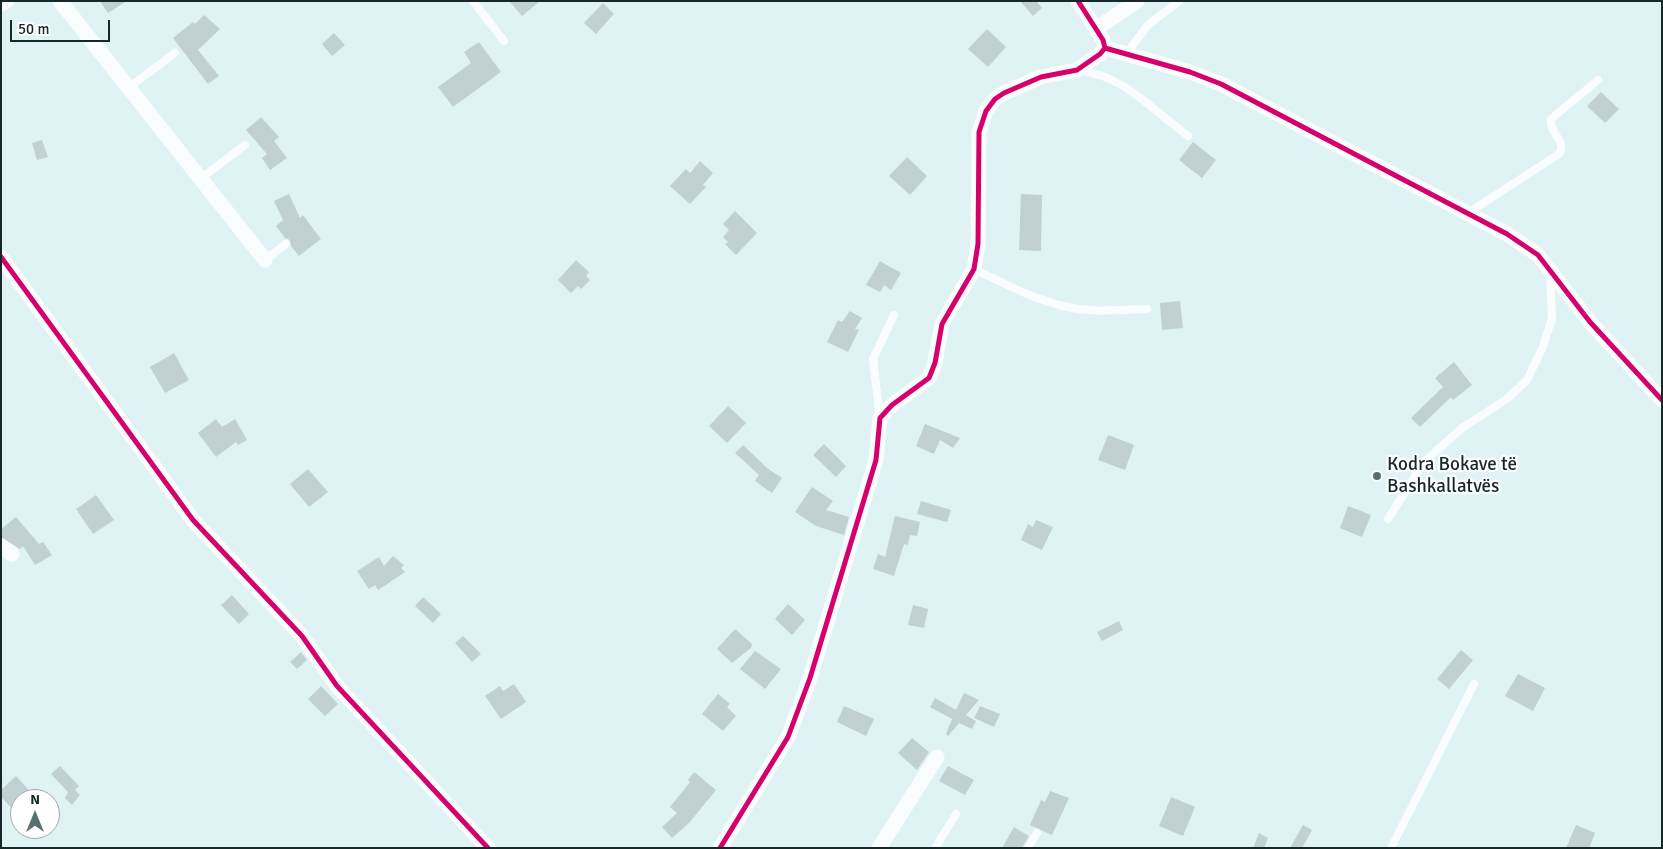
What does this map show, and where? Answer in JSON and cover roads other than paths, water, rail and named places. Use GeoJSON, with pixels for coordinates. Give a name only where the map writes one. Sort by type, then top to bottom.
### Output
{"type":"FeatureCollection","features":[{"type":"Feature","properties":{"kind":"street"},"geometry":{"type":"LineString","coordinates":[[1,4],[7,1]]}},
{"type":"Feature","properties":{"kind":"street"},"geometry":{"type":"LineString","coordinates":[[60,1],[265,260]]}},
{"type":"Feature","properties":{"kind":"street"},"geometry":{"type":"LineString","coordinates":[[1078,1],[1103,40],[1105,48]]}},
{"type":"Feature","properties":{"kind":"street"},"geometry":{"type":"LineString","coordinates":[[1096,29],[1137,1]]}},
{"type":"Feature","properties":{"kind":"street"},"geometry":{"type":"LineString","coordinates":[[1105,48],[1190,72],[1221,84],[1507,234],[1538,255],[1590,322],[1662,400]]}},
{"type":"Feature","properties":{"kind":"street"},"geometry":{"type":"LineString","coordinates":[[720,848],[788,736],[810,678],[876,460],[880,418],[892,405],[929,378],[935,363],[942,324],[974,269],[978,244],[979,132],[986,111],[995,99],[1023,83],[1077,70],[1100,54],[1105,48]]}},
{"type":"Feature","properties":{"kind":"street"},"geometry":{"type":"LineString","coordinates":[[1,258],[193,520],[302,636],[337,686],[488,848]]}},
{"type":"Feature","properties":{"kind":"street"},"geometry":{"type":"LineString","coordinates":[[879,848],[938,757]]}},
{"type":"Feature","properties":{"kind":"lane"},"geometry":{"type":"LineString","coordinates":[[473,1],[504,41]]}},
{"type":"Feature","properties":{"kind":"lane"},"geometry":{"type":"LineString","coordinates":[[1126,54],[1148,25],[1179,1]]}},
{"type":"Feature","properties":{"kind":"lane"},"geometry":{"type":"LineString","coordinates":[[128,88],[175,53]]}},
{"type":"Feature","properties":{"kind":"lane"},"geometry":{"type":"LineString","coordinates":[[1077,70],[1099,73],[1117,82],[1188,136]]}},
{"type":"Feature","properties":{"kind":"lane"},"geometry":{"type":"LineString","coordinates":[[1466,214],[1562,151],[1561,142],[1551,129],[1551,119],[1598,80]]}},
{"type":"Feature","properties":{"kind":"lane"},"geometry":{"type":"LineString","coordinates":[[200,179],[245,145]]}},
{"type":"Feature","properties":{"kind":"lane"},"geometry":{"type":"LineString","coordinates":[[265,260],[286,244]]}},
{"type":"Feature","properties":{"kind":"lane"},"geometry":{"type":"LineString","coordinates":[[974,269],[1031,296],[1064,306],[1098,311],[1147,309]]}},
{"type":"Feature","properties":{"kind":"lane"},"geometry":{"type":"LineString","coordinates":[[1388,519],[1424,462],[1462,428],[1507,399],[1527,380],[1542,349],[1552,319],[1550,270]]}},
{"type":"Feature","properties":{"kind":"lane"},"geometry":{"type":"LineString","coordinates":[[880,418],[873,359],[894,315]]}},
{"type":"Feature","properties":{"kind":"lane"},"geometry":{"type":"LineString","coordinates":[[1391,848],[1474,684]]}},
{"type":"Feature","properties":{"kind":"lane"},"geometry":{"type":"LineString","coordinates":[[935,848],[956,814]]}},
{"type":"Feature","properties":{"kind":"lane"},"geometry":{"type":"LineString","coordinates":[[1028,848],[1038,833]]}},
{"type":"Feature","properties":{"kind":"place","name":"Kodra Bokave të Bashkallatvës"},"geometry":{"type":"Point","coordinates":[1377,476]}}]}
